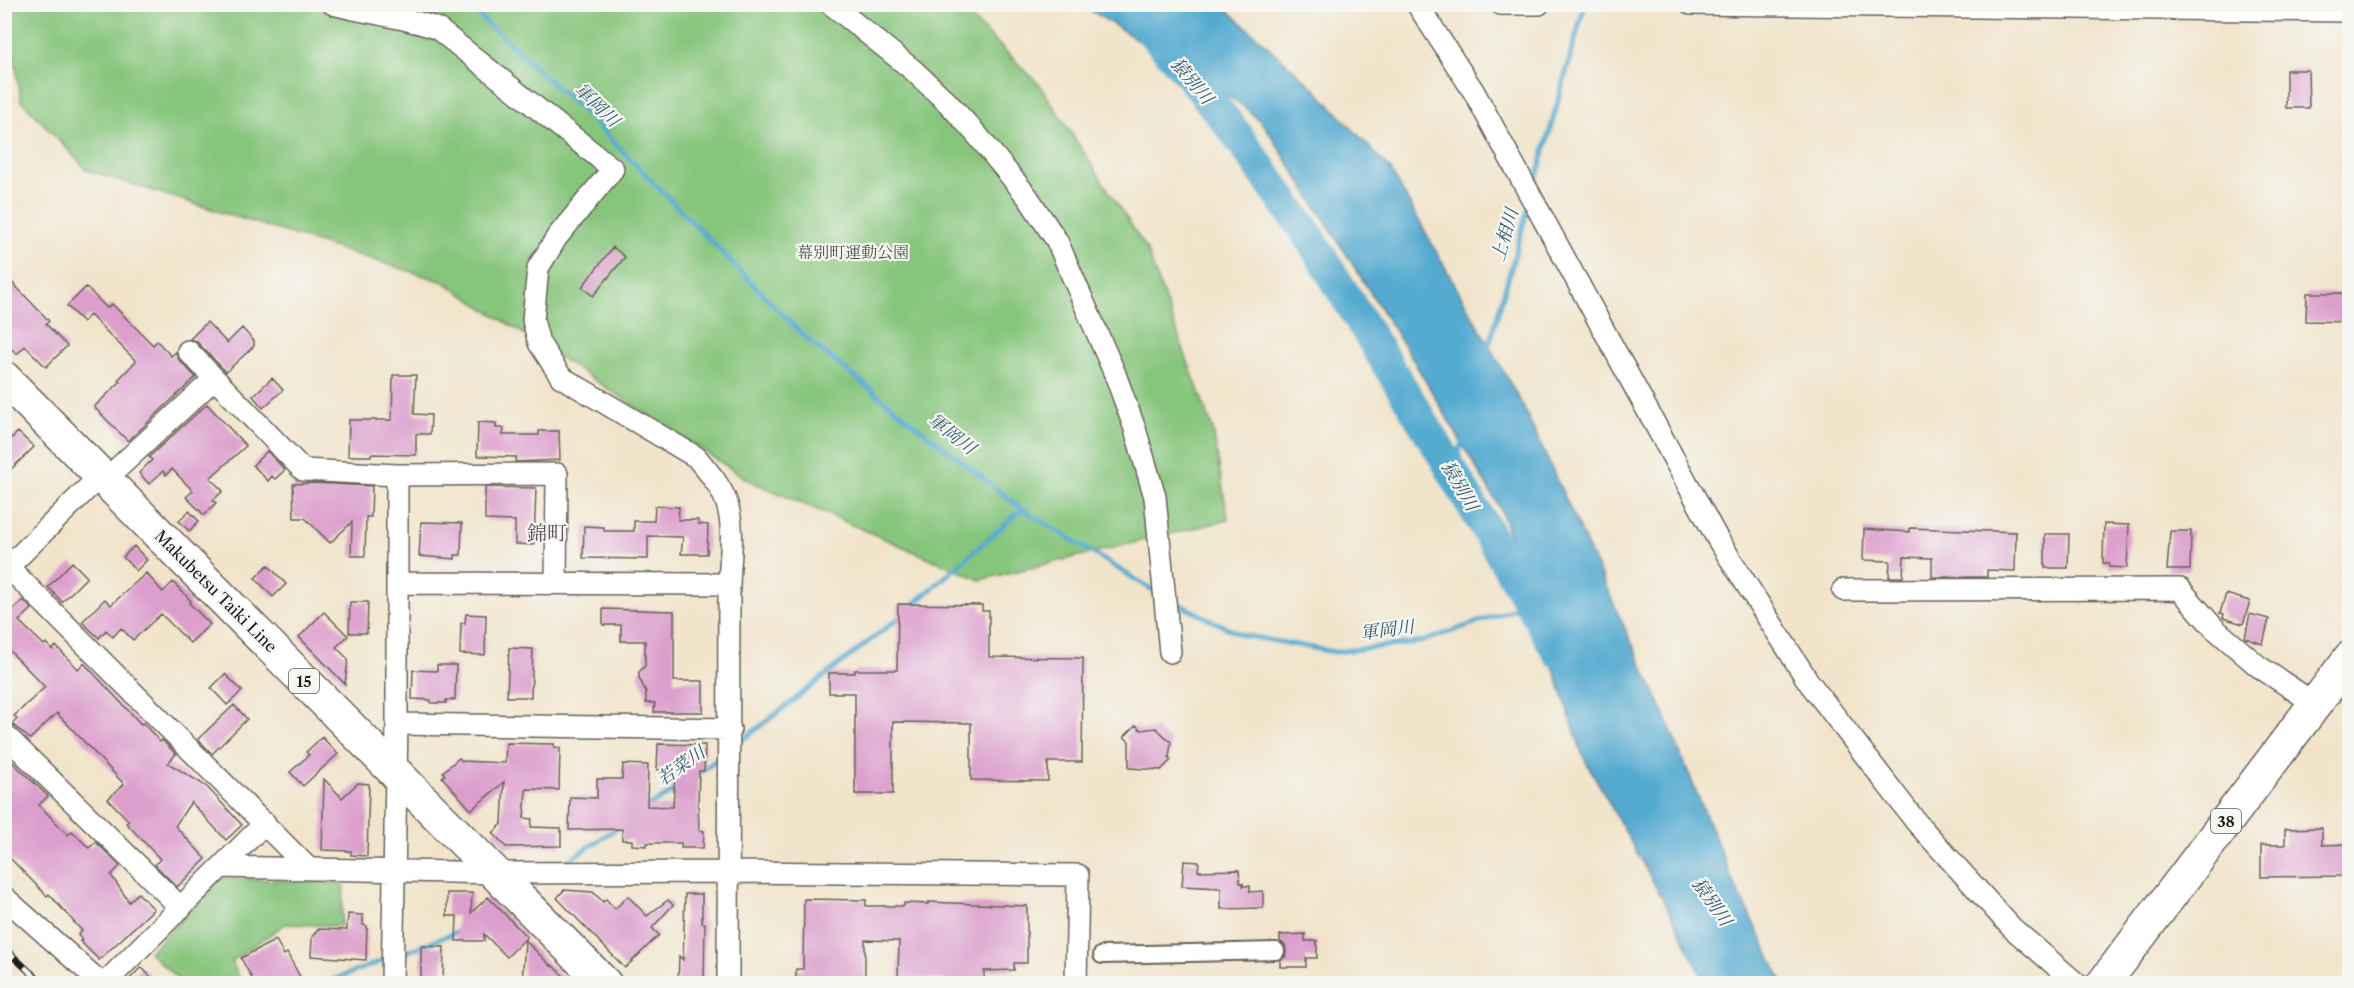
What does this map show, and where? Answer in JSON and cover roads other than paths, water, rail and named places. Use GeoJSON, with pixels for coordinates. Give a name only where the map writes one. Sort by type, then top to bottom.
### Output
{"type":"FeatureCollection","features":[{"type":"Feature","properties":{"kind":"main road","name":"Makubetsu Taiki Line"},"geometry":{"type":"LineString","coordinates":[[4,378],[605,984]]}},
{"type":"Feature","properties":{"kind":"main road","name":"38"},"geometry":{"type":"LineString","coordinates":[[2103,984],[2349,658]]}},
{"type":"Feature","properties":{"kind":"street"},"geometry":{"type":"LineString","coordinates":[[333,4],[365,13],[417,21],[438,29],[613,169],[557,237],[538,268],[533,320],[539,343],[561,377],[696,457],[711,475],[727,502],[732,528],[729,584],[728,984]]}},
{"type":"Feature","properties":{"kind":"street"},"geometry":{"type":"LineString","coordinates":[[831,4],[913,70],[948,104],[977,135],[1027,196],[1058,241],[1119,385],[1155,497],[1170,652]]}},
{"type":"Feature","properties":{"kind":"street"},"geometry":{"type":"LineString","coordinates":[[1417,4],[1474,93],[1717,538],[1808,681],[1917,824],[2012,928],[2077,984]]}},
{"type":"Feature","properties":{"kind":"street"},"geometry":{"type":"LineString","coordinates":[[1501,4],[1539,4]]}},
{"type":"Feature","properties":{"kind":"street"},"geometry":{"type":"LineString","coordinates":[[1691,4],[2349,11]]}},
{"type":"Feature","properties":{"kind":"street"},"geometry":{"type":"LineString","coordinates":[[188,351],[303,470],[397,475],[557,474],[556,583]]}},
{"type":"Feature","properties":{"kind":"street"},"geometry":{"type":"LineString","coordinates":[[214,378],[6,569],[309,869]]}},
{"type":"Feature","properties":{"kind":"street"},"geometry":{"type":"LineString","coordinates":[[392,984],[397,724],[397,475]]}},
{"type":"Feature","properties":{"kind":"street"},"geometry":{"type":"LineString","coordinates":[[397,583],[729,584]]}},
{"type":"Feature","properties":{"kind":"street"},"geometry":{"type":"LineString","coordinates":[[1843,590],[2180,589],[2214,628],[2258,666],[2315,704]]}},
{"type":"Feature","properties":{"kind":"street"},"geometry":{"type":"LineString","coordinates":[[397,724],[730,729]]}},
{"type":"Feature","properties":{"kind":"street"},"geometry":{"type":"LineString","coordinates":[[4,734],[182,908]]}},
{"type":"Feature","properties":{"kind":"street"},"geometry":{"type":"LineString","coordinates":[[4,897],[103,984],[265,823]]}},
{"type":"Feature","properties":{"kind":"street"},"geometry":{"type":"LineString","coordinates":[[222,867],[496,873],[1078,875],[1076,984]]}},
{"type":"Feature","properties":{"kind":"street"},"geometry":{"type":"LineString","coordinates":[[1102,955],[1276,951]]}},
{"type":"Feature","properties":{"kind":"water"},"geometry":{"type":"Polygon","coordinates":[[[1082,5],[1222,5],[1315,89],[1390,169],[1523,406],[1663,711],[1732,879],[1783,983],[1705,983],[1672,916],[1583,756],[1501,510],[1412,358],[1265,126],[1242,105],[1082,5]]]}},
{"type":"Feature","properties":{"kind":"waterway","name":"軍岡川"},"geometry":{"type":"LineString","coordinates":[[466,4],[592,120],[807,339],[1022,509],[1159,594]]}},
{"type":"Feature","properties":{"kind":"waterway","name":"猿別川"},"geometry":{"type":"LineString","coordinates":[[1127,4],[1189,74],[1237,135],[1308,235],[1444,457],[1558,652]]}},
{"type":"Feature","properties":{"kind":"waterway","name":"上相川"},"geometry":{"type":"LineString","coordinates":[[1534,188],[1585,4]]}},
{"type":"Feature","properties":{"kind":"waterway","name":"上相川"},"geometry":{"type":"LineString","coordinates":[[1487,352],[1529,205]]}},
{"type":"Feature","properties":{"kind":"waterway","name":"上相川"},"geometry":{"type":"LineString","coordinates":[[1453,473],[1463,439]]}},
{"type":"Feature","properties":{"kind":"waterway","name":"若菜川"},"geometry":{"type":"LineString","coordinates":[[910,608],[1022,509]]}},
{"type":"Feature","properties":{"kind":"waterway","name":"軍岡川"},"geometry":{"type":"LineString","coordinates":[[1170,600],[1242,635],[1335,652],[1421,642],[1529,604]]}},
{"type":"Feature","properties":{"kind":"waterway","name":"若菜川"},"geometry":{"type":"LineString","coordinates":[[736,745],[904,614]]}},
{"type":"Feature","properties":{"kind":"waterway","name":"若菜川"},"geometry":{"type":"LineString","coordinates":[[695,776],[724,754]]}},
{"type":"Feature","properties":{"kind":"waterway","name":"若菜川"},"geometry":{"type":"LineString","coordinates":[[645,809],[678,788]]}},
{"type":"Feature","properties":{"kind":"waterway","name":"若菜川"},"geometry":{"type":"LineString","coordinates":[[560,866],[620,826]]}},
{"type":"Feature","properties":{"kind":"waterway","name":"若菜川"},"geometry":{"type":"LineString","coordinates":[[398,955],[462,930]]}},
{"type":"Feature","properties":{"kind":"waterway","name":"若菜川"},"geometry":{"type":"LineString","coordinates":[[318,984],[387,959]]}},
{"type":"Feature","properties":{"kind":"railway"},"geometry":{"type":"LineString","coordinates":[[4,948],[43,984]]}},
{"type":"Feature","properties":{"kind":"district","name":"錦町"},"geometry":{"type":"Point","coordinates":[547,533]}},
{"type":"Feature","properties":{"kind":"park label","name":"幕別町運動公園"},"geometry":{"type":"Point","coordinates":[853,252]}}]}
